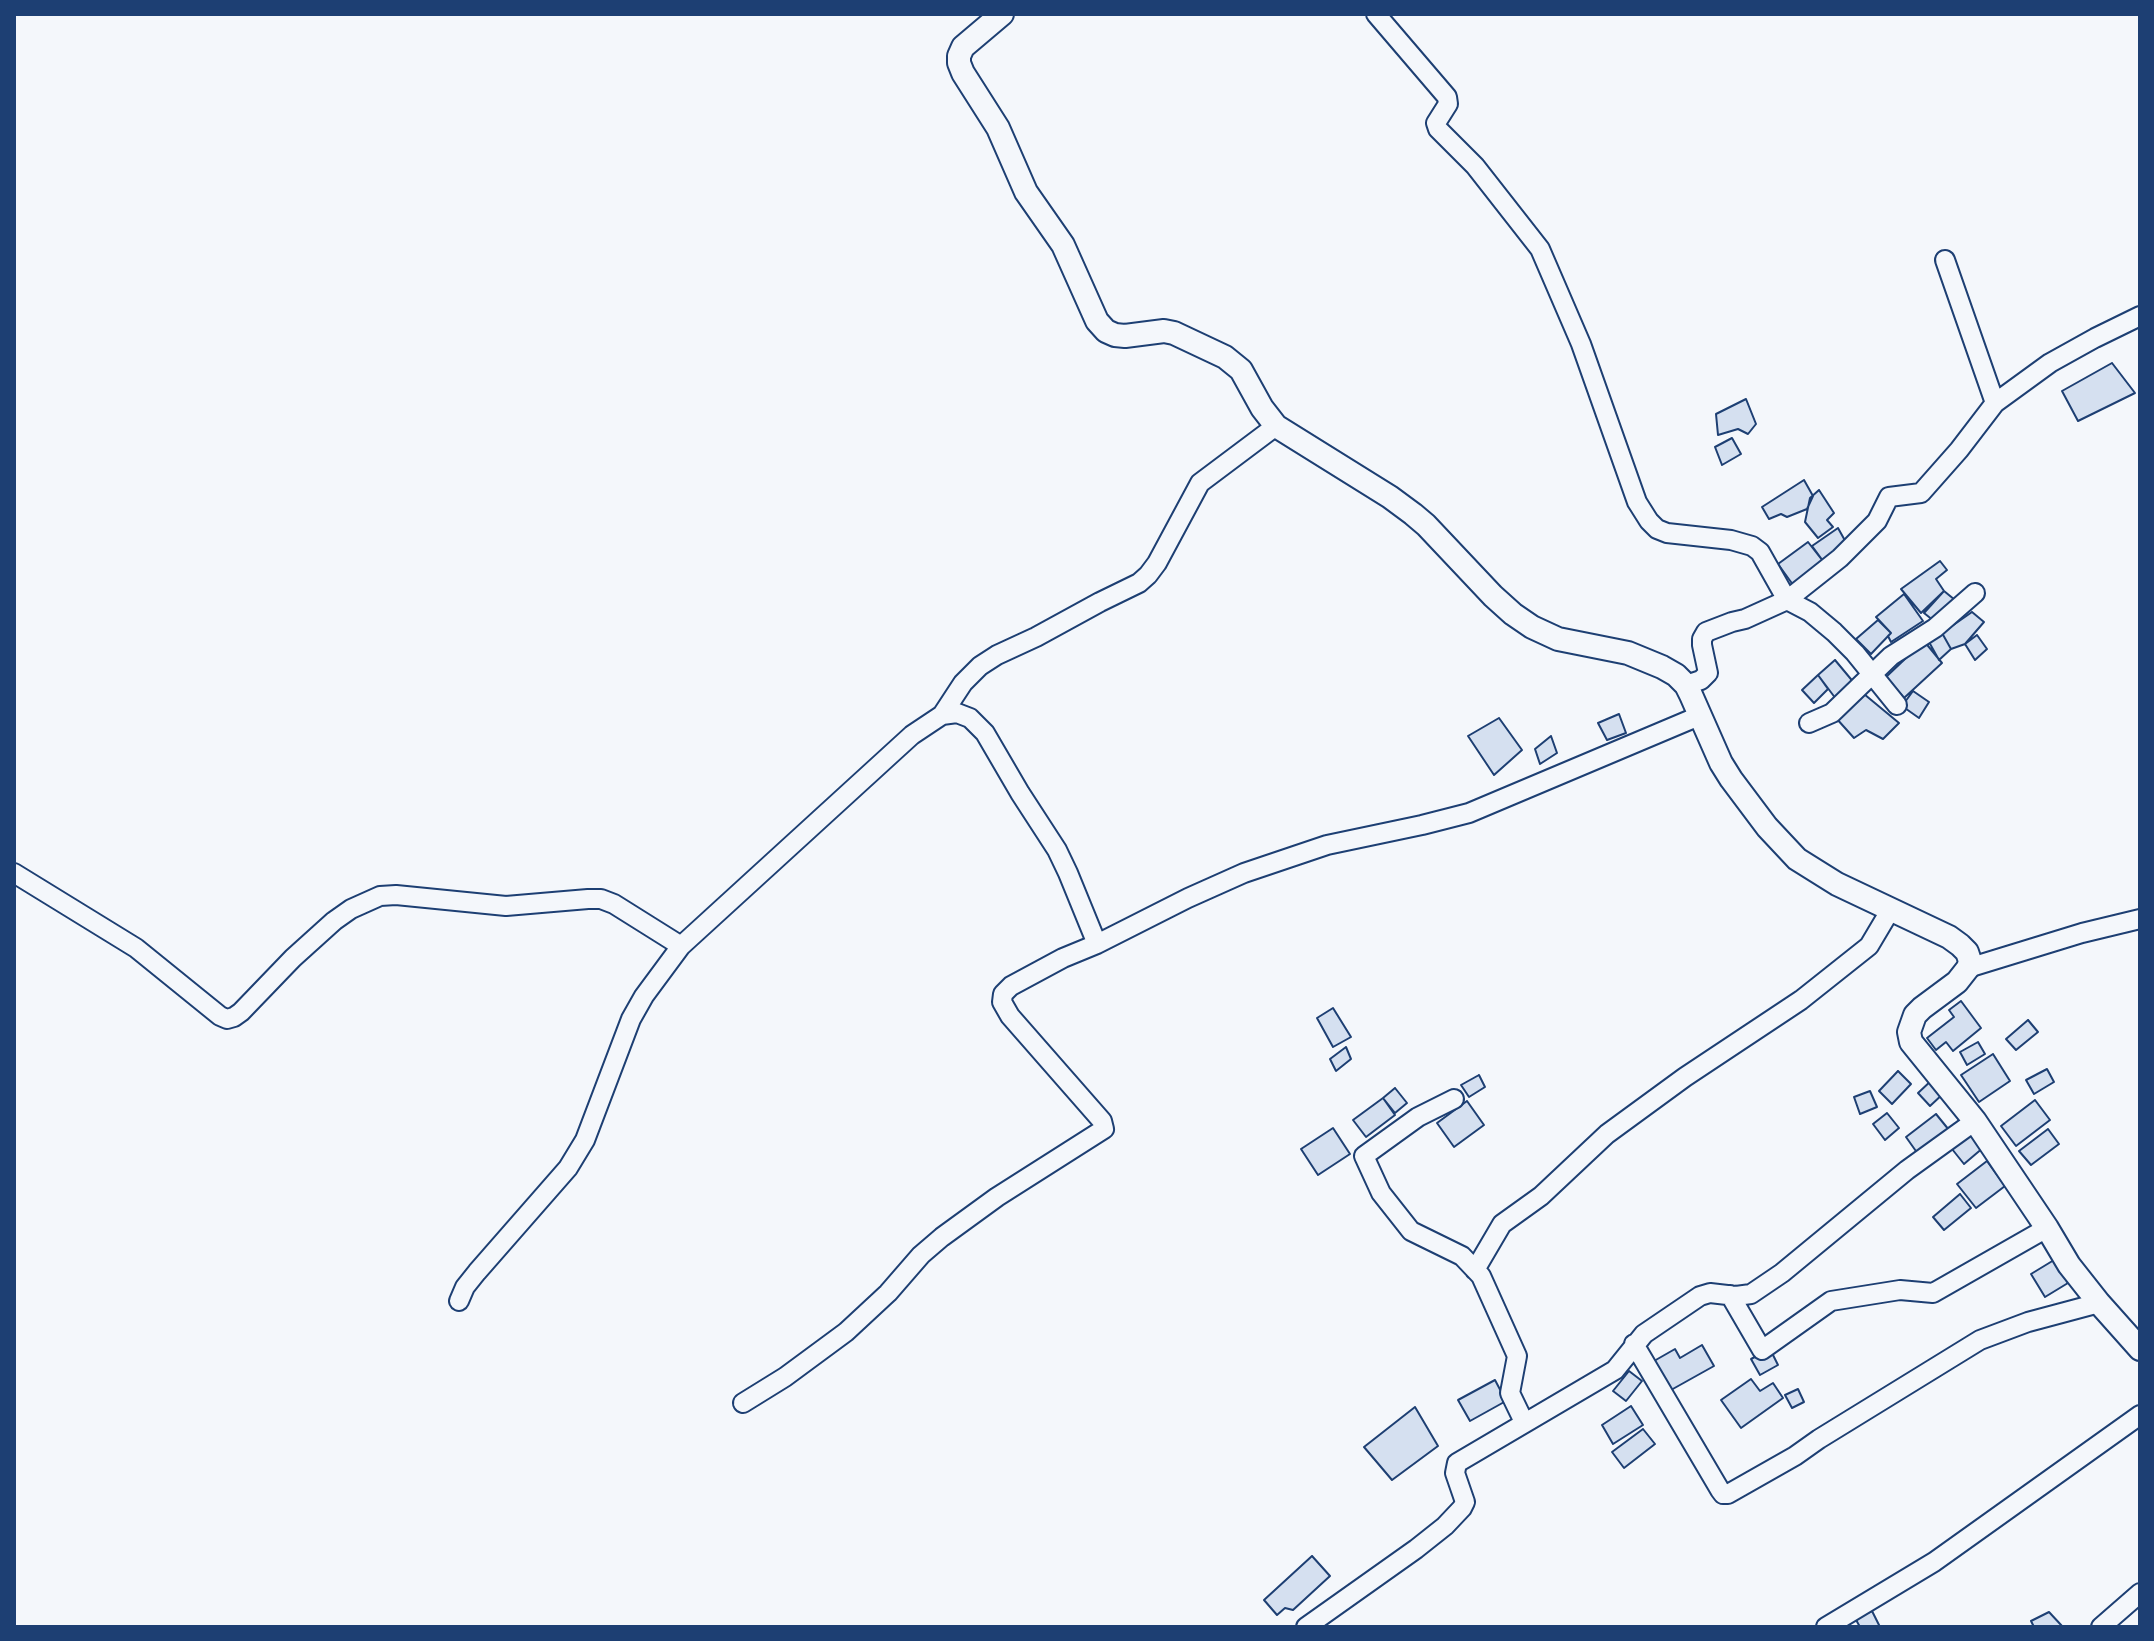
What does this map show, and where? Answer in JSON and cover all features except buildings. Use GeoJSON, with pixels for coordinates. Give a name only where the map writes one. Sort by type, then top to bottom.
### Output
{"type":"FeatureCollection","features":[{"type":"Feature","properties":{"kind":"street"},"geometry":{"type":"LineString","coordinates":[[1002,14],[963,47],[959,63],[998,128],[1026,192],[1063,245],[1097,321],[1115,335],[1174,333],[1225,357],[1241,370],[1276,426],[1413,514],[1493,596],[1532,627],[1558,639],[1628,653],[1676,675],[1686,685],[1731,779],[1767,827],[1797,859],[1837,884],[1960,945],[1967,952],[1970,961],[1968,968],[1957,982],[1915,1015],[1909,1032],[1911,1042],[1975,1121],[2069,1265],[2140,1349]]}},
{"type":"Feature","properties":{"kind":"street"},"geometry":{"type":"LineString","coordinates":[[1376,14],[1447,97],[1448,104],[1436,123],[1438,129],[1475,166],[1540,249],[1581,344],[1637,502],[1649,521],[1667,533],[1731,540],[1752,546],[1760,552],[1787,600],[1810,612],[1834,632],[1897,705]]}},
{"type":"Feature","properties":{"kind":"street"},"geometry":{"type":"LineString","coordinates":[[1945,260],[1995,403]]}},
{"type":"Feature","properties":{"kind":"street"},"geometry":{"type":"LineString","coordinates":[[1686,685],[1701,680],[1708,673],[1702,645],[1706,632],[1787,600],[1840,558],[1877,521],[1889,497],[1921,493],[1995,403],[2050,363],[2140,316]]}},
{"type":"Feature","properties":{"kind":"street"},"geometry":{"type":"LineString","coordinates":[[459,1301],[477,1272],[568,1168],[585,1140],[631,1019],[681,946],[912,735],[942,715],[963,683],[980,666],[1139,583],[1157,563],[1200,483],[1276,426]]}},
{"type":"Feature","properties":{"kind":"street"},"geometry":{"type":"LineString","coordinates":[[1809,723],[1832,713],[1891,656],[1935,628],[1975,593]]}},
{"type":"Feature","properties":{"kind":"street"},"geometry":{"type":"LineString","coordinates":[[942,715],[964,714],[985,733],[1062,859],[1097,944]]}},
{"type":"Feature","properties":{"kind":"street"},"geometry":{"type":"LineString","coordinates":[[743,1403],[785,1377],[846,1332],[942,1237],[997,1197],[1104,1129],[1102,1121],[1010,1016],[1002,1002],[1003,994],[1011,986],[1063,958],[1244,873],[1327,845],[1469,813],[1699,716]]}},
{"type":"Feature","properties":{"kind":"street"},"geometry":{"type":"LineString","coordinates":[[14,873],[136,948],[227,1019],[241,1012],[334,921],[380,896],[506,906],[601,899],[681,946]]}},
{"type":"Feature","properties":{"kind":"street"},"geometry":{"type":"LineString","coordinates":[[1475,1270],[1502,1224],[1541,1196],[1607,1134],[1685,1077],[1801,1000],[1858,955],[1869,946],[1891,909]]}},
{"type":"Feature","properties":{"kind":"street"},"geometry":{"type":"LineString","coordinates":[[1968,968],[2082,933],[2140,919]]}},
{"type":"Feature","properties":{"kind":"street"},"geometry":{"type":"LineString","coordinates":[[1454,1099],[1418,1117],[1364,1156],[1381,1193],[1411,1231],[1462,1256],[1481,1276],[1517,1356],[1510,1393],[1524,1422]]}},
{"type":"Feature","properties":{"kind":"street"},"geometry":{"type":"LineString","coordinates":[[1306,1627],[1445,1526],[1464,1505],[1455,1473],[1457,1463],[1615,1370],[1644,1334],[1700,1296],[1710,1293],[1751,1294],[1782,1273],[1907,1170],[1975,1121]]}},
{"type":"Feature","properties":{"kind":"street"},"geometry":{"type":"LineString","coordinates":[[1730,1295],[1762,1350],[1831,1301],[1900,1290],[1933,1293],[2047,1228]]}},
{"type":"Feature","properties":{"kind":"street"},"geometry":{"type":"LineString","coordinates":[[1634,1344],[1720,1490],[1728,1494],[1786,1462],[1853,1417],[1980,1340],[2028,1322],[2099,1303]]}},
{"type":"Feature","properties":{"kind":"street"},"geometry":{"type":"LineString","coordinates":[[1826,1627],[1934,1562],[2140,1415]]}},
{"type":"Feature","properties":{"kind":"street"},"geometry":{"type":"LineString","coordinates":[[2101,1627],[2140,1593]]}}]}
